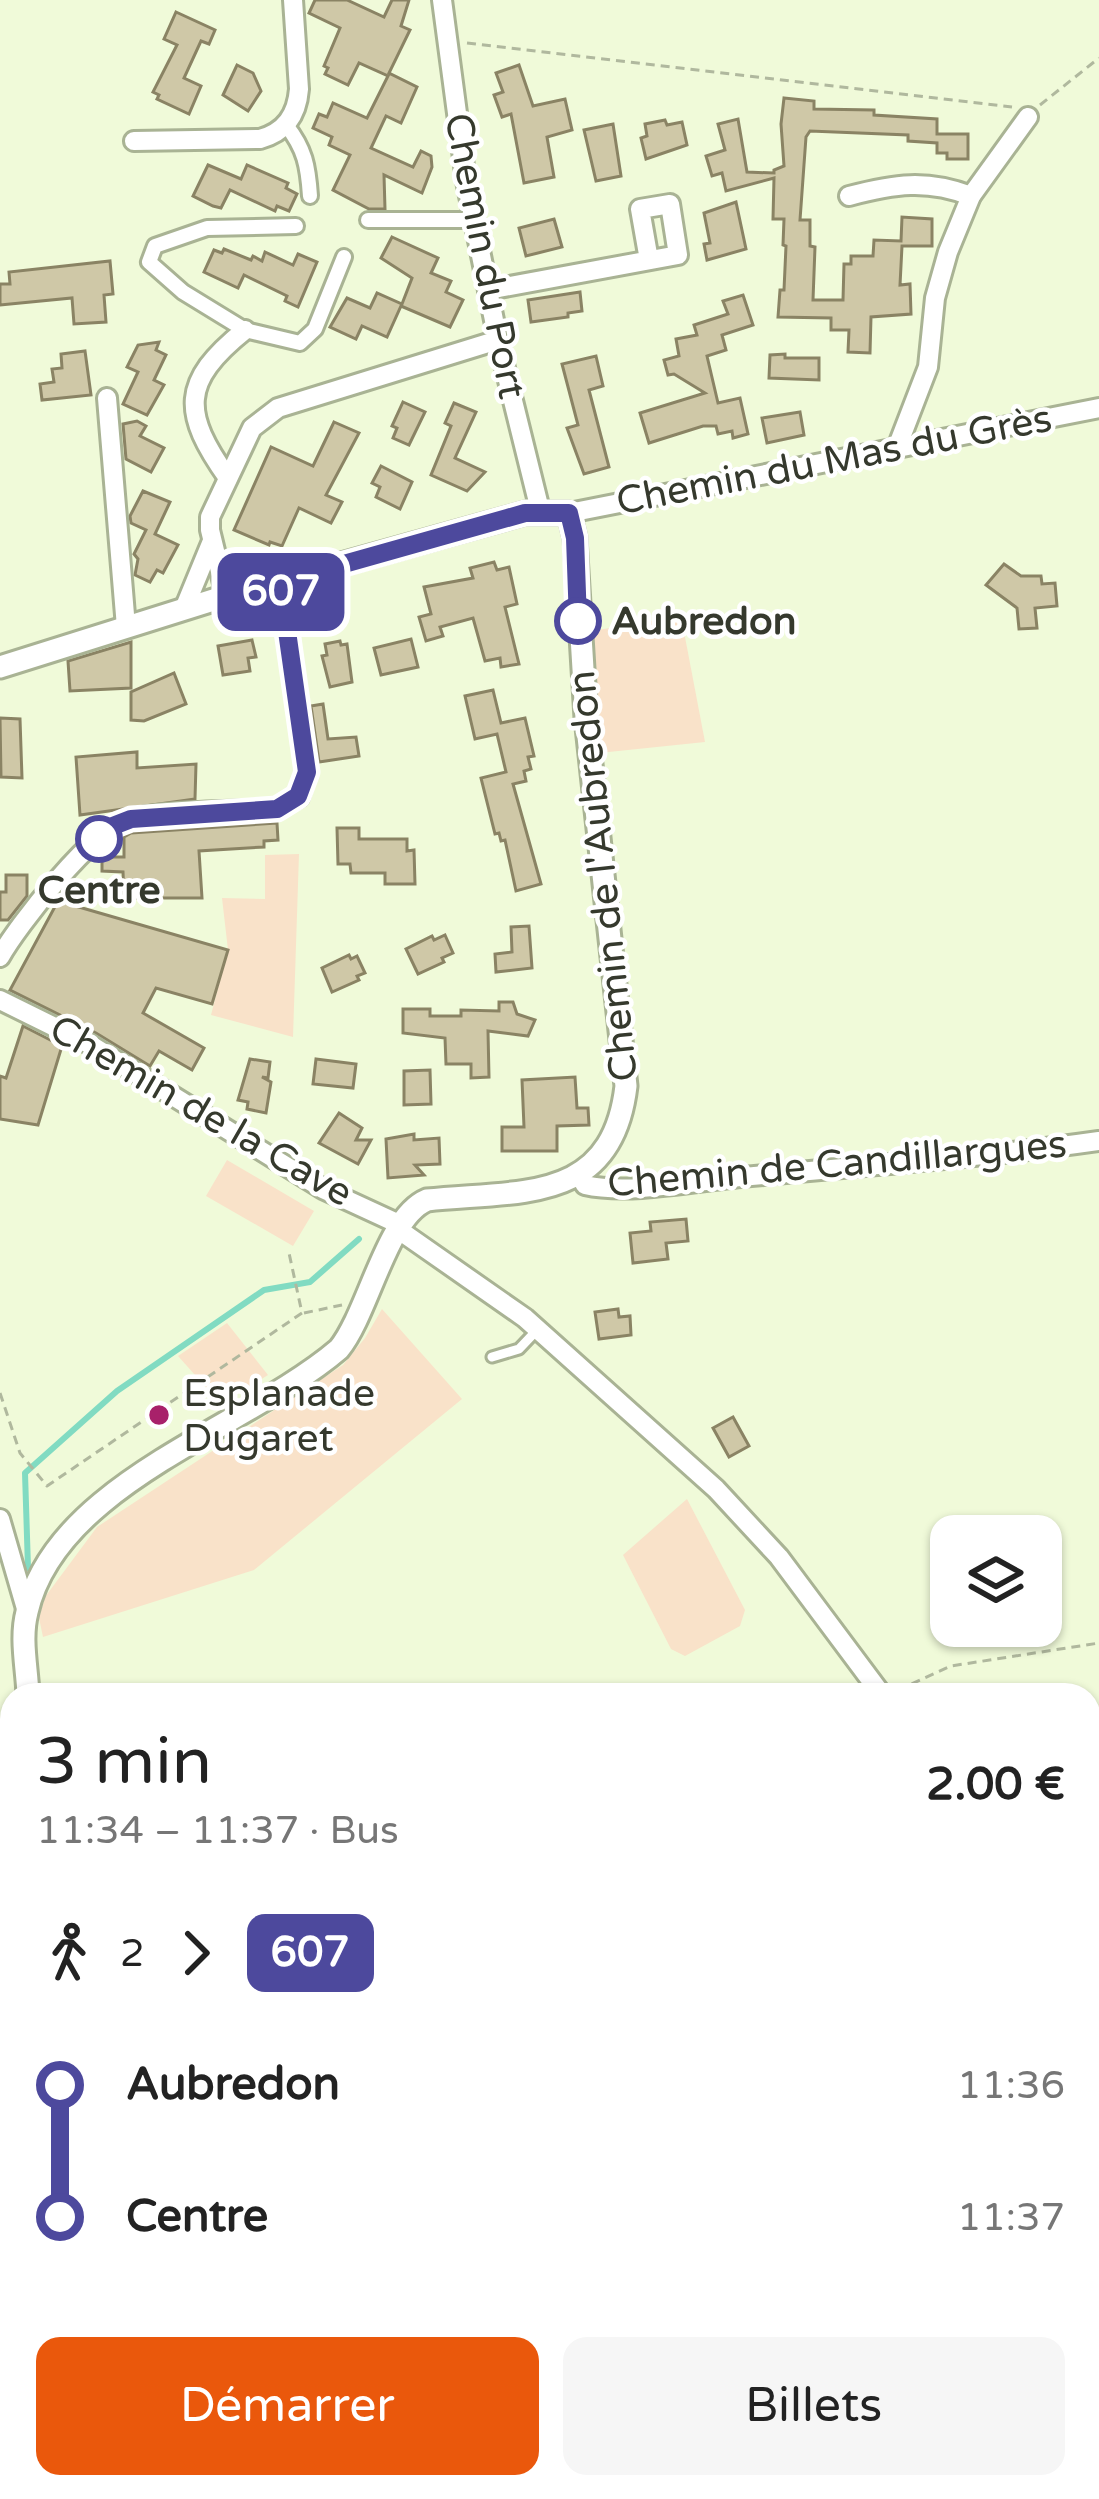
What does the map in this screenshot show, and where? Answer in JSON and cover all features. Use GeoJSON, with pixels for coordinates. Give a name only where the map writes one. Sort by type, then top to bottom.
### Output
{"type":"FeatureCollection","features":[{"type":"Feature","properties":{"kind":"street"},"geometry":{"type":"LineString","coordinates":[[134,141],[260,139],[286,125],[299,89],[293,0]]}},
{"type":"Feature","properties":{"kind":"street","name":"Chemin du Port"},"geometry":{"type":"LineString","coordinates":[[442,0],[474,220],[540,510]]}},
{"type":"Feature","properties":{"kind":"street"},"geometry":{"type":"LineString","coordinates":[[898,446],[928,367],[940,276],[971,196],[1031,114]]}},
{"type":"Feature","properties":{"kind":"street"},"geometry":{"type":"LineString","coordinates":[[286,125],[308,162],[310,196]]}},
{"type":"Feature","properties":{"kind":"street"},"geometry":{"type":"LineString","coordinates":[[849,196],[901,182],[943,185],[971,196]]}},
{"type":"Feature","properties":{"kind":"street"},"geometry":{"type":"LineString","coordinates":[[368,220],[474,220]]}},
{"type":"Feature","properties":{"kind":"street"},"geometry":{"type":"LineString","coordinates":[[296,226],[207,228],[155,246],[149,262],[183,292],[245,330],[300,343],[314,328],[344,257]]}},
{"type":"Feature","properties":{"kind":"street"},"geometry":{"type":"LineString","coordinates":[[488,290],[649,260]]}},
{"type":"Feature","properties":{"kind":"street"},"geometry":{"type":"LineString","coordinates":[[228,478],[201,440],[194,396],[211,357],[245,330]]}},
{"type":"Feature","properties":{"kind":"street"},"geometry":{"type":"LineString","coordinates":[[226,596],[210,518],[252,428],[278,408],[498,340]]}},
{"type":"Feature","properties":{"kind":"street"},"geometry":{"type":"LineString","coordinates":[[107,398],[126,627]]}},
{"type":"Feature","properties":{"kind":"street","name":"Chemin du Mas du Grès"},"geometry":{"type":"LineString","coordinates":[[569,513],[1099,408]]}},
{"type":"Feature","properties":{"kind":"street"},"geometry":{"type":"LineString","coordinates":[[0,667],[226,596],[540,510],[569,513]]}},
{"type":"Feature","properties":{"kind":"street","name":"Chemin de l'Aubredon"},"geometry":{"type":"LineString","coordinates":[[569,513],[626,1087],[624,1107],[608,1147],[580,1176]]}},
{"type":"Feature","properties":{"kind":"street"},"geometry":{"type":"LineString","coordinates":[[184,609],[212,541]]}},
{"type":"Feature","properties":{"kind":"street"},"geometry":{"type":"LineString","coordinates":[[0,957],[36,905],[95,842],[122,821],[277,809],[298,796],[307,772],[280,582]]}},
{"type":"Feature","properties":{"kind":"street","name":"Chemin de la Cave"},"geometry":{"type":"LineString","coordinates":[[0,1000],[89,1044],[323,1189],[400,1228],[479,1282],[650,1426],[751,1524],[876,1683]]}},
{"type":"Feature","properties":{"kind":"street","name":"Chemin de Candillargues"},"geometry":{"type":"LineString","coordinates":[[580,1176],[585,1185],[599,1188],[670,1184],[1099,1141]]}},
{"type":"Feature","properties":{"kind":"street"},"geometry":{"type":"LineString","coordinates":[[25,1603],[62,1542],[86,1514],[325,1361],[350,1335],[411,1208],[427,1200],[546,1187],[580,1176]]}},
{"type":"Feature","properties":{"kind":"street"},"geometry":{"type":"LineString","coordinates":[[0,1519],[25,1603],[28,1683]]}},
{"type":"Feature","properties":{"kind":"lane"},"geometry":{"type":"LineString","coordinates":[[492,1357],[519,1349],[538,1329]]}},
{"type":"Feature","properties":{"kind":"path"},"geometry":{"type":"LineString","coordinates":[[448,41],[1031,114],[1099,58]]}},
{"type":"Feature","properties":{"kind":"path"},"geometry":{"type":"LineString","coordinates":[[290,1253],[302,1313]]}},
{"type":"Feature","properties":{"kind":"path"},"geometry":{"type":"LineString","coordinates":[[0,1393],[20,1453],[46,1486],[302,1313],[342,1305],[358,1280],[371,1283]]}},
{"type":"Feature","properties":{"kind":"path"},"geometry":{"type":"LineString","coordinates":[[912,1683],[951,1666],[1099,1643]]}},
{"type":"Feature","properties":{"kind":"shaded area"},"geometry":{"type":"Polygon","coordinates":[[[681,616],[705,742],[599,753],[592,631],[681,616]]]}},
{"type":"Feature","properties":{"kind":"shaded area"},"geometry":{"type":"Polygon","coordinates":[[[299,854],[293,1037],[211,1015],[228,950],[222,898],[265,899],[265,855],[299,854]]]}},
{"type":"Feature","properties":{"kind":"shaded area"},"geometry":{"type":"Polygon","coordinates":[[[227,1160],[314,1211],[293,1246],[206,1196],[227,1160]]]}},
{"type":"Feature","properties":{"kind":"shaded area"},"geometry":{"type":"Polygon","coordinates":[[[382,1309],[462,1399],[254,1570],[43,1637],[39,1618],[45,1597],[97,1527],[343,1365],[382,1309]]]}},
{"type":"Feature","properties":{"kind":"shaded area"},"geometry":{"type":"Polygon","coordinates":[[[227,1323],[268,1375],[221,1404],[178,1356],[227,1323]]]}},
{"type":"Feature","properties":{"kind":"shaded area"},"geometry":{"type":"Polygon","coordinates":[[[687,1499],[745,1610],[740,1626],[685,1656],[671,1649],[623,1555],[687,1499]]]}},
{"type":"Feature","properties":{"kind":"building"},"geometry":{"type":"Polygon","coordinates":[[[315,0],[347,0],[384,17],[392,0],[409,0],[401,26],[410,30],[389,73],[417,87],[401,123],[386,116],[371,148],[413,167],[421,151],[431,156],[422,193],[384,175],[385,209],[369,209],[333,190],[350,155],[329,145],[332,137],[313,128],[319,114],[327,117],[333,103],[367,118],[388,76],[359,63],[348,85],[325,74],[340,28],[309,13],[315,0]]]}},
{"type":"Feature","properties":{"kind":"building"},"geometry":{"type":"Polygon","coordinates":[[[176,12],[215,30],[209,44],[201,41],[184,78],[201,86],[189,114],[157,99],[159,95],[153,92],[177,45],[164,39],[176,12]]]}},
{"type":"Feature","properties":{"kind":"building"},"geometry":{"type":"Polygon","coordinates":[[[237,65],[253,73],[261,91],[248,111],[223,95],[237,65]]]}},
{"type":"Feature","properties":{"kind":"building"},"geometry":{"type":"Polygon","coordinates":[[[519,65],[533,106],[565,99],[572,130],[547,137],[554,177],[524,183],[511,114],[502,117],[494,95],[503,92],[496,73],[519,65]]]}},
{"type":"Feature","properties":{"kind":"building"},"geometry":{"type":"Polygon","coordinates":[[[784,98],[814,101],[814,109],[874,110],[874,115],[937,119],[937,134],[968,134],[968,159],[947,159],[947,153],[937,153],[937,143],[908,141],[908,135],[810,131],[806,137],[800,220],[810,220],[810,246],[815,247],[813,300],[843,300],[844,264],[851,264],[851,256],[873,256],[874,240],[901,241],[902,217],[932,219],[932,246],[902,246],[900,285],[910,284],[911,314],[871,317],[870,353],[848,352],[849,330],[831,330],[831,318],[778,317],[786,246],[784,219],[773,219],[774,178],[726,191],[722,173],[712,176],[706,156],[725,150],[718,124],[738,119],[747,172],[774,173],[784,166],[784,98]]]}},
{"type":"Feature","properties":{"kind":"building"},"geometry":{"type":"Polygon","coordinates":[[[665,120],[667,125],[682,122],[687,145],[646,159],[641,138],[647,136],[645,124],[665,120]]]}},
{"type":"Feature","properties":{"kind":"building"},"geometry":{"type":"Polygon","coordinates":[[[613,124],[621,176],[596,181],[584,130],[613,124]]]}},
{"type":"Feature","properties":{"kind":"building"},"geometry":{"type":"Polygon","coordinates":[[[208,165],[241,179],[247,165],[288,183],[286,188],[297,194],[289,211],[277,206],[275,211],[230,190],[221,208],[213,206],[193,196],[208,165]]]}},
{"type":"Feature","properties":{"kind":"building"},"geometry":{"type":"Polygon","coordinates":[[[736,202],[746,249],[707,260],[704,244],[710,243],[704,213],[736,202]]]}},
{"type":"Feature","properties":{"kind":"building"},"geometry":{"type":"Polygon","coordinates":[[[554,219],[562,247],[526,256],[519,228],[554,219]]]}},
{"type":"Feature","properties":{"kind":"building"},"geometry":{"type":"Polygon","coordinates":[[[392,237],[438,258],[431,273],[451,281],[446,292],[463,300],[450,327],[401,306],[387,337],[362,326],[356,339],[330,327],[347,298],[370,308],[377,293],[402,304],[412,278],[381,258],[392,237]]]}},
{"type":"Feature","properties":{"kind":"building"},"geometry":{"type":"Polygon","coordinates":[[[224,249],[251,260],[253,256],[262,261],[265,252],[293,265],[298,254],[317,262],[298,307],[285,301],[287,296],[244,275],[238,288],[204,272],[214,250],[222,253],[224,249]]]}},
{"type":"Feature","properties":{"kind":"building"},"geometry":{"type":"Polygon","coordinates":[[[110,261],[113,294],[104,295],[106,322],[74,324],[72,298],[0,305],[0,284],[10,284],[9,272],[110,261]]]}},
{"type":"Feature","properties":{"kind":"building"},"geometry":{"type":"Polygon","coordinates":[[[580,292],[582,311],[531,322],[528,300],[580,292]]]}},
{"type":"Feature","properties":{"kind":"building"},"geometry":{"type":"Polygon","coordinates":[[[743,295],[753,325],[722,335],[726,350],[707,356],[718,403],[740,398],[748,434],[733,438],[732,431],[718,434],[716,426],[703,426],[649,443],[640,413],[705,393],[668,375],[664,360],[679,356],[676,339],[697,335],[694,325],[728,314],[723,301],[743,295]]]}},
{"type":"Feature","properties":{"kind":"building"},"geometry":{"type":"Polygon","coordinates":[[[159,342],[156,350],[166,355],[154,380],[164,385],[147,415],[123,404],[138,372],[127,367],[138,345],[159,342]]]}},
{"type":"Feature","properties":{"kind":"building"},"geometry":{"type":"Polygon","coordinates":[[[85,351],[91,395],[42,400],[40,384],[54,382],[52,369],[62,368],[61,354],[85,351]]]}},
{"type":"Feature","properties":{"kind":"building"},"geometry":{"type":"Polygon","coordinates":[[[785,354],[785,358],[819,358],[819,380],[769,378],[770,355],[785,354]]]}},
{"type":"Feature","properties":{"kind":"building"},"geometry":{"type":"Polygon","coordinates":[[[596,356],[603,386],[589,390],[609,467],[584,474],[567,428],[578,425],[562,364],[596,356]]]}},
{"type":"Feature","properties":{"kind":"building"},"geometry":{"type":"Polygon","coordinates":[[[403,402],[425,412],[409,445],[393,438],[397,428],[392,426],[403,402]]]}},
{"type":"Feature","properties":{"kind":"building"},"geometry":{"type":"Polygon","coordinates":[[[454,403],[476,412],[455,458],[485,472],[467,491],[431,475],[451,426],[445,423],[454,403]]]}},
{"type":"Feature","properties":{"kind":"building"},"geometry":{"type":"Polygon","coordinates":[[[800,412],[804,435],[767,443],[762,418],[800,412]]]}},
{"type":"Feature","properties":{"kind":"building"},"geometry":{"type":"Polygon","coordinates":[[[137,421],[146,426],[140,436],[164,448],[151,472],[126,459],[123,424],[137,421]]]}},
{"type":"Feature","properties":{"kind":"building"},"geometry":{"type":"Polygon","coordinates":[[[334,422],[359,433],[326,495],[342,502],[331,523],[299,508],[282,546],[234,530],[271,447],[313,466],[334,422]]]}},
{"type":"Feature","properties":{"kind":"building"},"geometry":{"type":"Polygon","coordinates":[[[381,466],[412,482],[400,509],[376,497],[380,487],[372,483],[381,466]]]}},
{"type":"Feature","properties":{"kind":"building"},"geometry":{"type":"Polygon","coordinates":[[[143,491],[170,502],[155,534],[178,545],[163,573],[157,570],[150,582],[135,575],[138,559],[134,554],[146,530],[131,523],[130,516],[143,491]]]}},
{"type":"Feature","properties":{"kind":"building"},"geometry":{"type":"Polygon","coordinates":[[[494,562],[497,570],[509,567],[517,604],[505,607],[519,664],[501,667],[500,658],[485,661],[473,618],[440,627],[443,636],[426,641],[419,617],[431,614],[424,587],[473,578],[470,568],[494,562]]]}},
{"type":"Feature","properties":{"kind":"building"},"geometry":{"type":"Polygon","coordinates":[[[1004,564],[1021,576],[1041,576],[1042,584],[1055,583],[1057,606],[1035,608],[1037,628],[1019,629],[1017,608],[986,585],[1004,564]]]}},
{"type":"Feature","properties":{"kind":"building"},"geometry":{"type":"Polygon","coordinates":[[[411,639],[418,667],[381,675],[374,648],[411,639]]]}},
{"type":"Feature","properties":{"kind":"building"},"geometry":{"type":"Polygon","coordinates":[[[252,640],[256,657],[248,658],[250,671],[223,675],[218,646],[252,640]]]}},
{"type":"Feature","properties":{"kind":"building"},"geometry":{"type":"Polygon","coordinates":[[[131,642],[131,688],[70,691],[68,661],[131,642]]]}},
{"type":"Feature","properties":{"kind":"building"},"geometry":{"type":"Polygon","coordinates":[[[325,644],[347,644],[352,682],[330,687],[322,656],[327,655],[325,644]]]}},
{"type":"Feature","properties":{"kind":"building"},"geometry":{"type":"Polygon","coordinates":[[[174,673],[186,704],[144,721],[131,720],[131,692],[174,673]]]}},
{"type":"Feature","properties":{"kind":"building"},"geometry":{"type":"Polygon","coordinates":[[[493,690],[501,723],[525,718],[534,756],[528,757],[531,769],[524,771],[526,781],[513,784],[541,884],[516,891],[505,840],[495,834],[481,778],[506,772],[497,734],[475,739],[465,696],[493,690]]]}},
{"type":"Feature","properties":{"kind":"building"},"geometry":{"type":"Polygon","coordinates":[[[323,704],[328,739],[356,737],[359,756],[319,762],[311,706],[323,704]]]}},
{"type":"Feature","properties":{"kind":"building"},"geometry":{"type":"Polygon","coordinates":[[[0,718],[20,719],[22,778],[1,777],[0,718]]]}},
{"type":"Feature","properties":{"kind":"building"},"geometry":{"type":"Polygon","coordinates":[[[137,752],[137,768],[196,764],[195,799],[80,815],[76,757],[137,752]]]}},
{"type":"Feature","properties":{"kind":"building"},"geometry":{"type":"Polygon","coordinates":[[[277,823],[278,840],[264,841],[264,847],[199,851],[202,898],[124,898],[123,872],[102,871],[102,857],[124,857],[124,837],[131,833],[277,823]]]}},
{"type":"Feature","properties":{"kind":"building"},"geometry":{"type":"Polygon","coordinates":[[[337,828],[359,828],[359,839],[407,839],[407,851],[414,850],[415,884],[385,884],[385,873],[351,873],[350,864],[338,864],[337,828]]]}},
{"type":"Feature","properties":{"kind":"building"},"geometry":{"type":"Polygon","coordinates":[[[6,875],[27,875],[27,896],[8,920],[0,920],[0,892],[6,892],[6,875]]]}},
{"type":"Feature","properties":{"kind":"building"},"geometry":{"type":"Polygon","coordinates":[[[58,901],[228,950],[212,1004],[156,988],[143,1013],[204,1048],[192,1070],[159,1051],[150,1066],[10,990],[58,901]]]}},
{"type":"Feature","properties":{"kind":"building"},"geometry":{"type":"Polygon","coordinates":[[[529,926],[532,968],[496,972],[495,954],[512,952],[511,927],[529,926]]]}},
{"type":"Feature","properties":{"kind":"building"},"geometry":{"type":"Polygon","coordinates":[[[445,935],[453,953],[418,974],[406,949],[445,935]]]}},
{"type":"Feature","properties":{"kind":"building"},"geometry":{"type":"Polygon","coordinates":[[[349,955],[351,959],[357,956],[365,973],[332,992],[322,968],[349,955]]]}},
{"type":"Feature","properties":{"kind":"building"},"geometry":{"type":"Polygon","coordinates":[[[499,1002],[513,1002],[517,1014],[535,1020],[528,1036],[488,1031],[489,1077],[471,1078],[471,1064],[446,1064],[445,1038],[403,1033],[403,1009],[430,1009],[430,1016],[461,1016],[461,1010],[499,1011],[499,1002]]]}},
{"type":"Feature","properties":{"kind":"building"},"geometry":{"type":"Polygon","coordinates":[[[23,1026],[62,1046],[38,1125],[0,1119],[0,1076],[6,1078],[23,1026]]]}},
{"type":"Feature","properties":{"kind":"building"},"geometry":{"type":"Polygon","coordinates":[[[250,1059],[270,1062],[268,1078],[262,1077],[271,1082],[266,1113],[247,1109],[248,1102],[238,1100],[250,1059]]]}},
{"type":"Feature","properties":{"kind":"building"},"geometry":{"type":"Polygon","coordinates":[[[316,1059],[356,1064],[353,1088],[313,1084],[316,1059]]]}},
{"type":"Feature","properties":{"kind":"building"},"geometry":{"type":"Polygon","coordinates":[[[430,1070],[431,1104],[404,1105],[404,1071],[430,1070]]]}},
{"type":"Feature","properties":{"kind":"building"},"geometry":{"type":"Polygon","coordinates":[[[575,1077],[577,1108],[588,1108],[589,1125],[557,1126],[557,1151],[502,1151],[502,1127],[524,1127],[522,1080],[575,1077]]]}},
{"type":"Feature","properties":{"kind":"building"},"geometry":{"type":"Polygon","coordinates":[[[339,1113],[362,1128],[356,1140],[371,1140],[358,1164],[319,1143],[339,1113]]]}},
{"type":"Feature","properties":{"kind":"building"},"geometry":{"type":"Polygon","coordinates":[[[414,1134],[414,1140],[439,1138],[440,1164],[415,1165],[424,1175],[388,1178],[386,1139],[414,1134]]]}},
{"type":"Feature","properties":{"kind":"building"},"geometry":{"type":"Polygon","coordinates":[[[686,1219],[688,1241],[666,1243],[668,1259],[633,1263],[630,1233],[651,1231],[650,1222],[686,1219]]]}},
{"type":"Feature","properties":{"kind":"building"},"geometry":{"type":"Polygon","coordinates":[[[618,1309],[619,1317],[630,1316],[631,1335],[599,1339],[595,1312],[618,1309]]]}},
{"type":"Feature","properties":{"kind":"building"},"geometry":{"type":"Polygon","coordinates":[[[733,1417],[749,1446],[729,1457],[713,1428],[733,1417]]]}},
{"type":"Feature","properties":{"kind":"waterway"},"geometry":{"type":"LineString","coordinates":[[28,1568],[25,1473],[117,1391],[264,1290],[310,1282],[359,1239]]}},
{"type":"Feature","properties":{"kind":"bus line","name":"607"},"geometry":{"type":"LineString","coordinates":[[99,839],[113,826],[131,819],[277,809],[298,796],[307,772],[280,582],[525,513],[569,513],[575,538],[578,621]]}},
{"type":"Feature","properties":{"kind":"place","name":"Aubredon"},"geometry":{"type":"Point","coordinates":[578,621]}},
{"type":"Feature","properties":{"kind":"place","name":"Centre"},"geometry":{"type":"Point","coordinates":[99,839]}},
{"type":"Feature","properties":{"kind":"place","name":"Esplanade Dugaret"},"geometry":{"type":"Point","coordinates":[159,1415]}}]}
